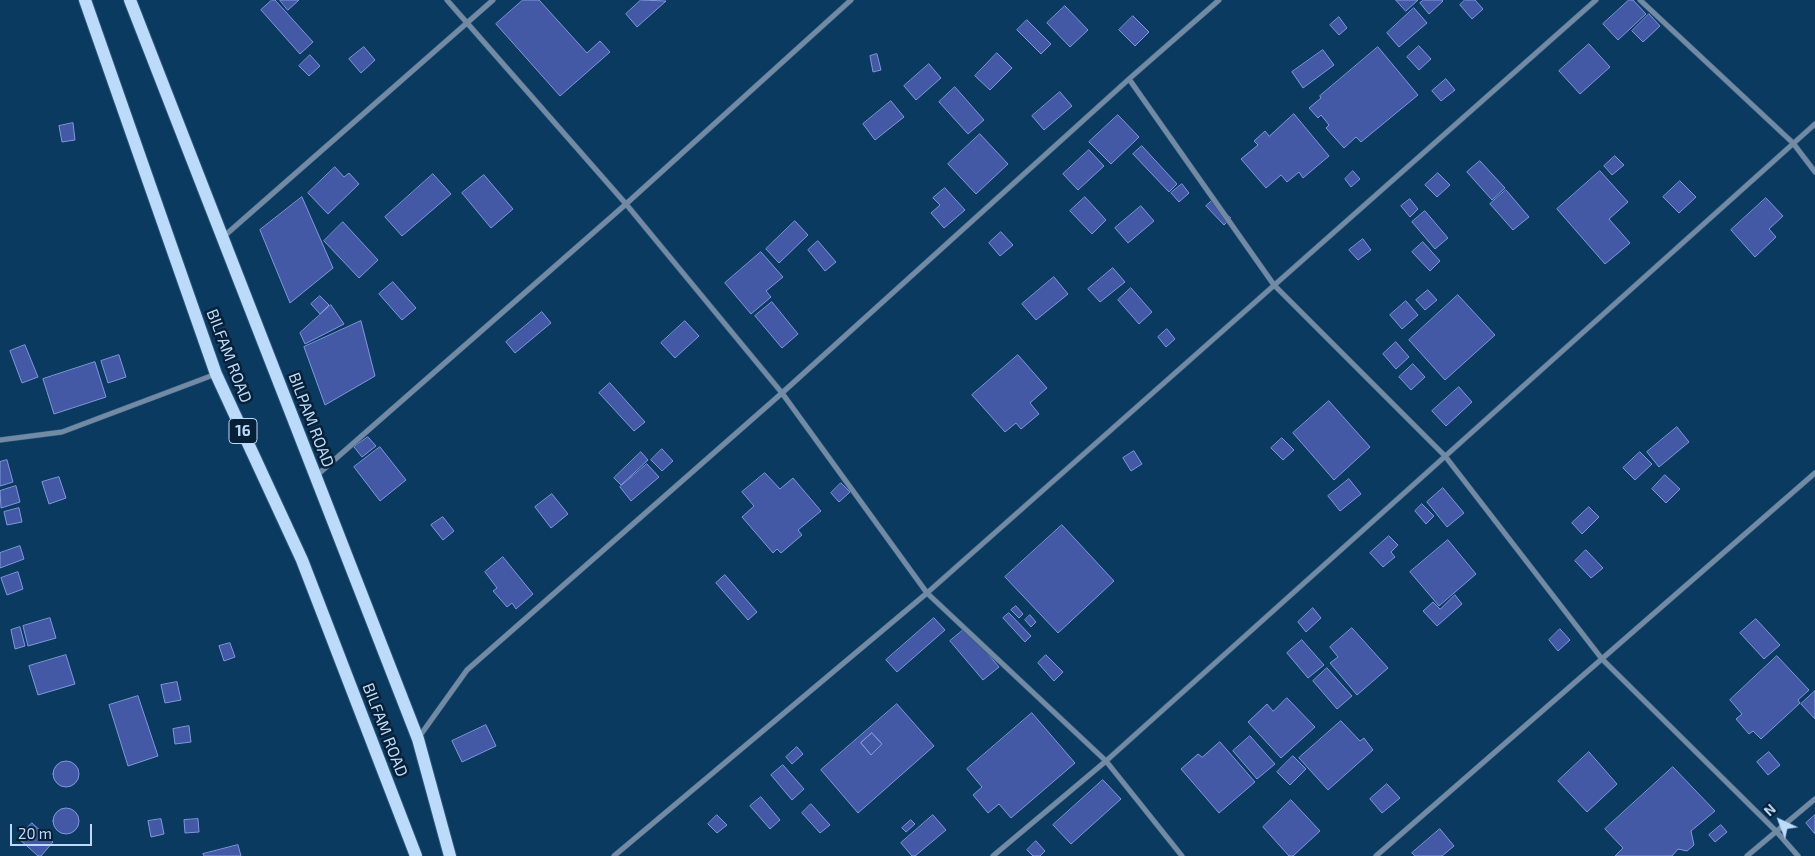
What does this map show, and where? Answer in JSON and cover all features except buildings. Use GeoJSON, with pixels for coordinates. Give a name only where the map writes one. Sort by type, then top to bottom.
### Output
{"type":"FeatureCollection","features":[{"type":"Feature","properties":{"kind":"main road","name":"BILFAM ROAD"},"geometry":{"type":"LineString","coordinates":[[85,0],[216,374],[302,560],[416,856]]}},
{"type":"Feature","properties":{"kind":"main road","name":"BILPAM ROAD"},"geometry":{"type":"LineString","coordinates":[[130,0],[418,739],[450,856]]}},
{"type":"Feature","properties":{"kind":"street"},"geometry":{"type":"LineString","coordinates":[[448,0],[626,204],[782,393],[927,593],[1106,761],[1182,856]]}},
{"type":"Feature","properties":{"kind":"street"},"geometry":{"type":"LineString","coordinates":[[222,238],[493,0]]}},
{"type":"Feature","properties":{"kind":"street"},"geometry":{"type":"LineString","coordinates":[[315,477],[626,204],[851,0]]}},
{"type":"Feature","properties":{"kind":"street"},"geometry":{"type":"LineString","coordinates":[[418,739],[467,670],[782,393],[1219,0]]}},
{"type":"Feature","properties":{"kind":"street"},"geometry":{"type":"LineString","coordinates":[[614,856],[927,593],[1596,0]]}},
{"type":"Feature","properties":{"kind":"street"},"geometry":{"type":"LineString","coordinates":[[1640,0],[1792,143],[1815,172]]}},
{"type":"Feature","properties":{"kind":"street"},"geometry":{"type":"LineString","coordinates":[[1129,79],[1274,285],[1445,456],[1602,659],[1776,831],[1798,856]]}},
{"type":"Feature","properties":{"kind":"street"},"geometry":{"type":"LineString","coordinates":[[993,856],[1106,761],[1815,124]]}},
{"type":"Feature","properties":{"kind":"street"},"geometry":{"type":"LineString","coordinates":[[0,440],[62,432],[216,374]]}},
{"type":"Feature","properties":{"kind":"street"},"geometry":{"type":"LineString","coordinates":[[1376,856],[1815,474]]}},
{"type":"Feature","properties":{"kind":"street"},"geometry":{"type":"LineString","coordinates":[[1747,856],[1815,799]]}}]}
